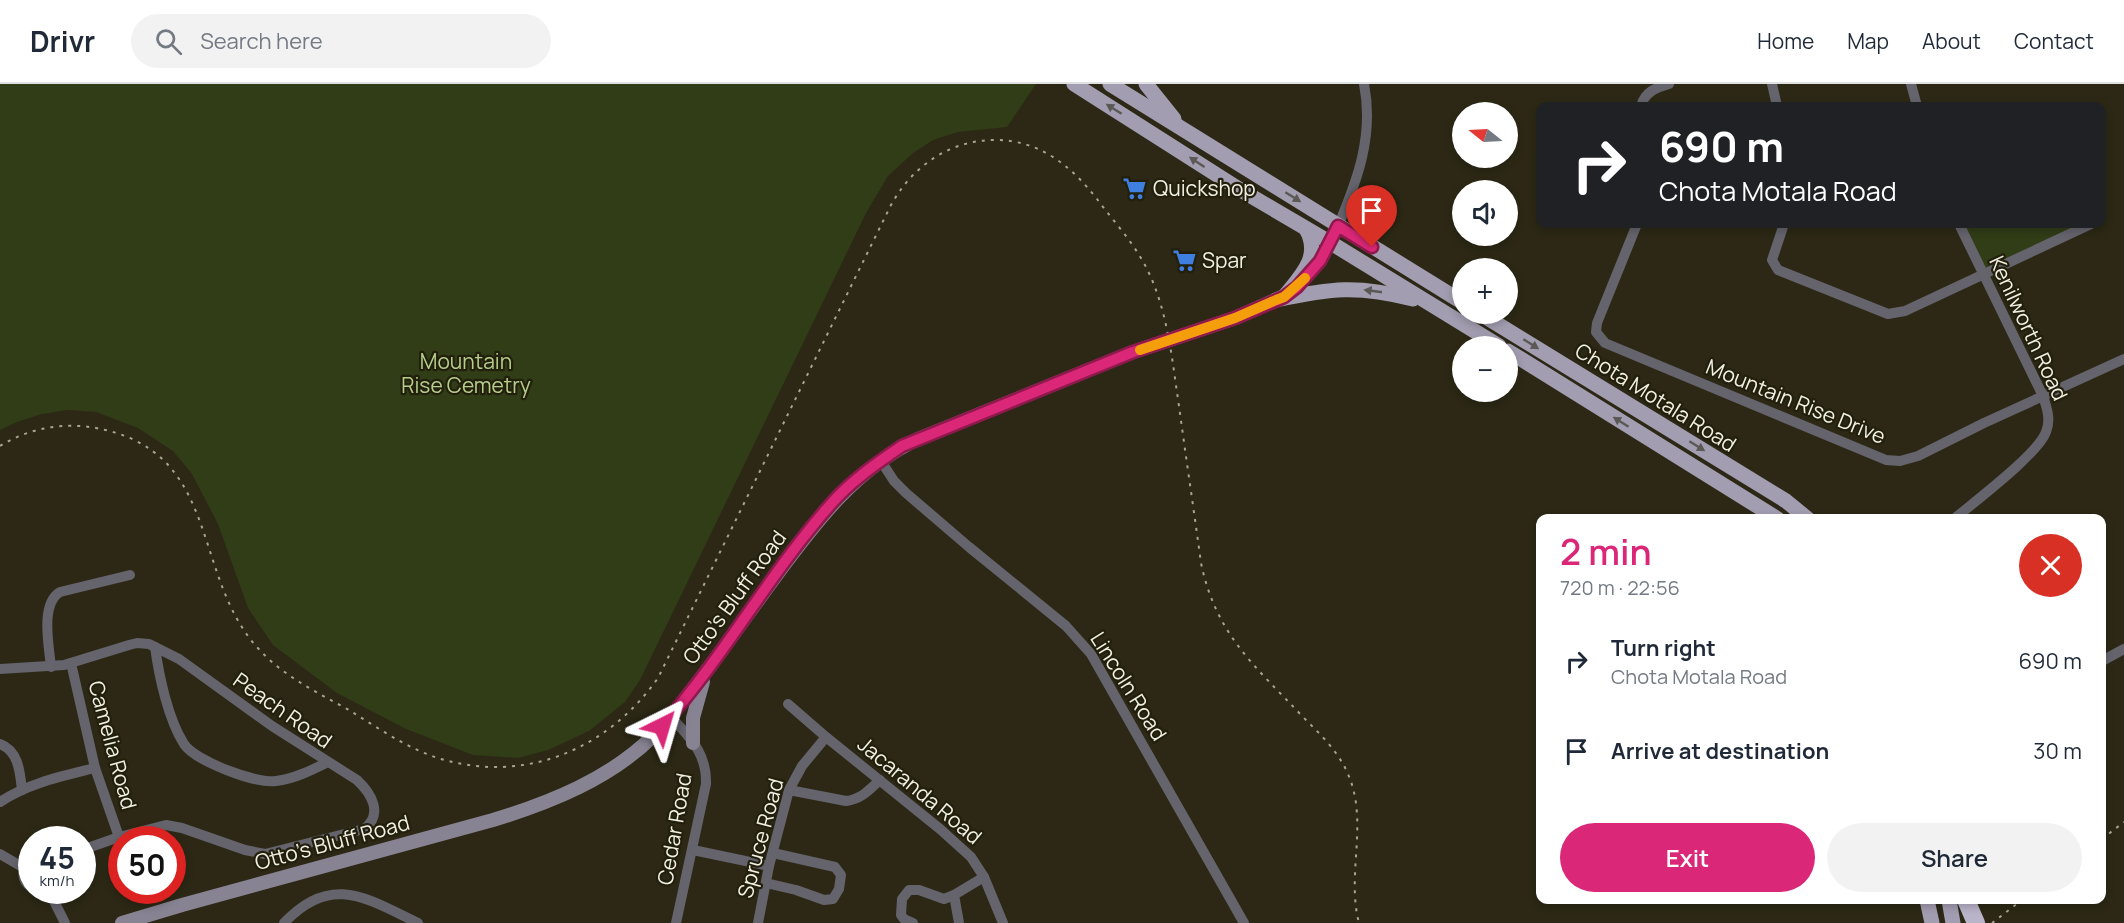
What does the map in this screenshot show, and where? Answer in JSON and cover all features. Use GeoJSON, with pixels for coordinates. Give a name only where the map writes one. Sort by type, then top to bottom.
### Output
{"type":"FeatureCollection","features":[{"type":"Feature","properties":{"kind":"main road"},"geometry":{"type":"LineString","coordinates":[[1074,84],[1239,189],[1483,336]]}},
{"type":"Feature","properties":{"kind":"main road"},"geometry":{"type":"LineString","coordinates":[[1110,84],[1452,296]]}},
{"type":"Feature","properties":{"kind":"main road"},"geometry":{"type":"LineString","coordinates":[[1146,84],[1179,126]]}},
{"type":"Feature","properties":{"kind":"main road","name":"Otto's Bluff Road"},"geometry":{"type":"LineString","coordinates":[[122,923],[526,810],[587,783],[611,769],[653,736],[671,717],[807,533],[832,503],[881,460],[902,446],[918,439],[1133,352],[1235,318],[1280,299],[1308,275],[1330,243],[1338,226]]}},
{"type":"Feature","properties":{"kind":"main road"},"geometry":{"type":"LineString","coordinates":[[1280,299],[1297,281],[1310,260],[1312,243],[1306,229]]}},
{"type":"Feature","properties":{"kind":"main road"},"geometry":{"type":"LineString","coordinates":[[1280,299],[1328,289],[1345,288],[1395,295],[1430,304]]}},
{"type":"Feature","properties":{"kind":"main road","name":"Chota Motala Road"},"geometry":{"type":"LineString","coordinates":[[1497,324],[1786,501],[1802,514]]}},
{"type":"Feature","properties":{"kind":"main road","name":"Chota Motala Road"},"geometry":{"type":"LineString","coordinates":[[1518,357],[1770,514]]}},
{"type":"Feature","properties":{"kind":"main road"},"geometry":{"type":"LineString","coordinates":[[693,743],[694,711],[708,669]]}},
{"type":"Feature","properties":{"kind":"main road"},"geometry":{"type":"LineString","coordinates":[[1928,904],[1932,923]]}},
{"type":"Feature","properties":{"kind":"main road"},"geometry":{"type":"LineString","coordinates":[[1950,904],[1953,923]]}},
{"type":"Feature","properties":{"kind":"street","name":"Otto's Bluff Road"},"geometry":{"type":"LineString","coordinates":[[1338,226],[1362,161],[1368,131],[1364,84]]}},
{"type":"Feature","properties":{"kind":"street"},"geometry":{"type":"LineString","coordinates":[[1643,102],[1648,93],[1669,84]]}},
{"type":"Feature","properties":{"kind":"street"},"geometry":{"type":"LineString","coordinates":[[1772,84],[1777,102]]}},
{"type":"Feature","properties":{"kind":"street"},"geometry":{"type":"LineString","coordinates":[[1911,84],[1916,102]]}},
{"type":"Feature","properties":{"kind":"street","name":"Mountain Rise Drive"},"geometry":{"type":"LineString","coordinates":[[1635,228],[1597,323],[1596,332],[1605,343],[1886,460],[1900,461],[1918,456],[2124,359]]}},
{"type":"Feature","properties":{"kind":"street"},"geometry":{"type":"LineString","coordinates":[[1783,228],[1772,260],[1778,270],[1881,312],[1896,313],[1905,311],[1982,273],[2014,261],[2083,228]]}},
{"type":"Feature","properties":{"kind":"street","name":"Kenilworth Road"},"geometry":{"type":"LineString","coordinates":[[1960,514],[2040,444],[2049,424],[2043,396],[1961,228]]}},
{"type":"Feature","properties":{"kind":"street","name":"Lincoln Road"},"geometry":{"type":"LineString","coordinates":[[881,460],[894,481],[906,493],[1066,626],[1091,654],[1244,923]]}},
{"type":"Feature","properties":{"kind":"street"},"geometry":{"type":"LineString","coordinates":[[51,667],[47,616],[53,596],[60,592],[130,575]]}},
{"type":"Feature","properties":{"kind":"street","name":"Peach Road"},"geometry":{"type":"LineString","coordinates":[[0,669],[51,667],[137,643],[155,647],[189,665],[239,703],[328,762]]}},
{"type":"Feature","properties":{"kind":"street","name":"Peach Road"},"geometry":{"type":"LineString","coordinates":[[155,647],[158,669],[171,716],[184,745],[199,758],[219,767],[276,782],[328,762]]}},
{"type":"Feature","properties":{"kind":"street"},"geometry":{"type":"LineString","coordinates":[[2106,659],[2124,650]]}},
{"type":"Feature","properties":{"kind":"street","name":"Camelia Road"},"geometry":{"type":"LineString","coordinates":[[71,663],[95,768],[115,826]]}},
{"type":"Feature","properties":{"kind":"street","name":"Jacaranda Road"},"geometry":{"type":"LineString","coordinates":[[788,704],[971,857],[984,877],[1003,923]]}},
{"type":"Feature","properties":{"kind":"street","name":"Cedar Road"},"geometry":{"type":"LineString","coordinates":[[671,717],[701,755],[706,772],[706,784],[693,850],[676,923]]}},
{"type":"Feature","properties":{"kind":"street","name":"Spruce Road"},"geometry":{"type":"LineString","coordinates":[[758,923],[789,790],[802,766],[826,737]]}},
{"type":"Feature","properties":{"kind":"street"},"geometry":{"type":"LineString","coordinates":[[0,744],[10,750],[17,761],[22,790]]}},
{"type":"Feature","properties":{"kind":"street"},"geometry":{"type":"LineString","coordinates":[[186,829],[245,850],[265,854],[364,829],[372,821],[373,816],[374,804],[368,790],[357,780],[328,762]]}},
{"type":"Feature","properties":{"kind":"street"},"geometry":{"type":"LineString","coordinates":[[0,802],[22,790],[95,768]]}},
{"type":"Feature","properties":{"kind":"street"},"geometry":{"type":"LineString","coordinates":[[789,790],[846,801],[863,796],[880,780]]}},
{"type":"Feature","properties":{"kind":"street"},"geometry":{"type":"LineString","coordinates":[[693,850],[770,866]]}},
{"type":"Feature","properties":{"kind":"street"},"geometry":{"type":"LineString","coordinates":[[766,883],[824,900],[833,899],[839,889],[841,875],[835,867],[773,853]]}},
{"type":"Feature","properties":{"kind":"street"},"geometry":{"type":"LineString","coordinates":[[0,854],[18,860]]}},
{"type":"Feature","properties":{"kind":"street"},"geometry":{"type":"LineString","coordinates":[[913,923],[901,915],[902,899],[909,890],[919,890],[944,899],[984,877]]}},
{"type":"Feature","properties":{"kind":"street"},"geometry":{"type":"LineString","coordinates":[[284,923],[294,912],[311,900],[342,893],[368,900],[418,923]]}},
{"type":"Feature","properties":{"kind":"street"},"geometry":{"type":"LineString","coordinates":[[954,895],[959,923]]}},
{"type":"Feature","properties":{"kind":"street"},"geometry":{"type":"LineString","coordinates":[[56,904],[65,923]]}},
{"type":"Feature","properties":{"kind":"green space","name":"Mountain Rise Cemetry"},"geometry":{"type":"Polygon","coordinates":[[[0,84],[1036,84],[1007,127],[958,132],[933,140],[913,153],[888,176],[866,213],[640,680],[625,702],[589,731],[548,750],[518,758],[473,755],[406,729],[337,693],[273,645],[248,608],[218,524],[192,474],[173,451],[138,428],[96,412],[68,410],[42,414],[0,430],[0,84]]]}},
{"type":"Feature","properties":{"kind":"green space"},"geometry":{"type":"Polygon","coordinates":[[[1964,228],[2078,228],[1986,268],[1964,228]]]}},
{"type":"Feature","properties":{"kind":"railway"},"geometry":{"type":"LineString","coordinates":[[0,446],[34,431],[59,426],[96,428],[136,441],[165,461],[184,488],[198,518],[221,584],[236,616],[256,646],[276,666],[394,738],[429,755],[473,766],[504,767],[534,763],[563,754],[590,741],[615,724],[638,703],[658,678],[890,207],[909,180],[933,158],[962,145],[995,140],[1026,145],[1053,157],[1087,187],[1136,250],[1154,285],[1165,319],[1201,563],[1208,588],[1227,630],[1240,648],[1269,682],[1328,743],[1348,774],[1357,811],[1355,886],[1359,923]]}},
{"type":"Feature","properties":{"kind":"railway"},"geometry":{"type":"LineString","coordinates":[[2106,836],[2124,822]]}},
{"type":"Feature","properties":{"kind":"railway"},"geometry":{"type":"LineString","coordinates":[[1992,923],[2017,904]]}},
{"type":"Feature","properties":{"kind":"slow traffic"},"geometry":{"type":"LineString","coordinates":[[1140,350],[1235,318],[1284,297],[1305,278]]}},
{"type":"Feature","properties":{"kind":"place","name":"Quickshop"},"geometry":{"type":"Point","coordinates":[1135,188]}},
{"type":"Feature","properties":{"kind":"place","name":"Spar"},"geometry":{"type":"Point","coordinates":[1184,260]}},
{"type":"Feature","properties":{"kind":"route"},"geometry":{"type":"LineString","coordinates":[[662,726],[708,669],[807,533],[832,503],[881,460],[902,446],[918,439],[1133,352],[1235,318],[1284,297],[1297,287],[1320,261],[1338,226],[1372,247]]}}]}
